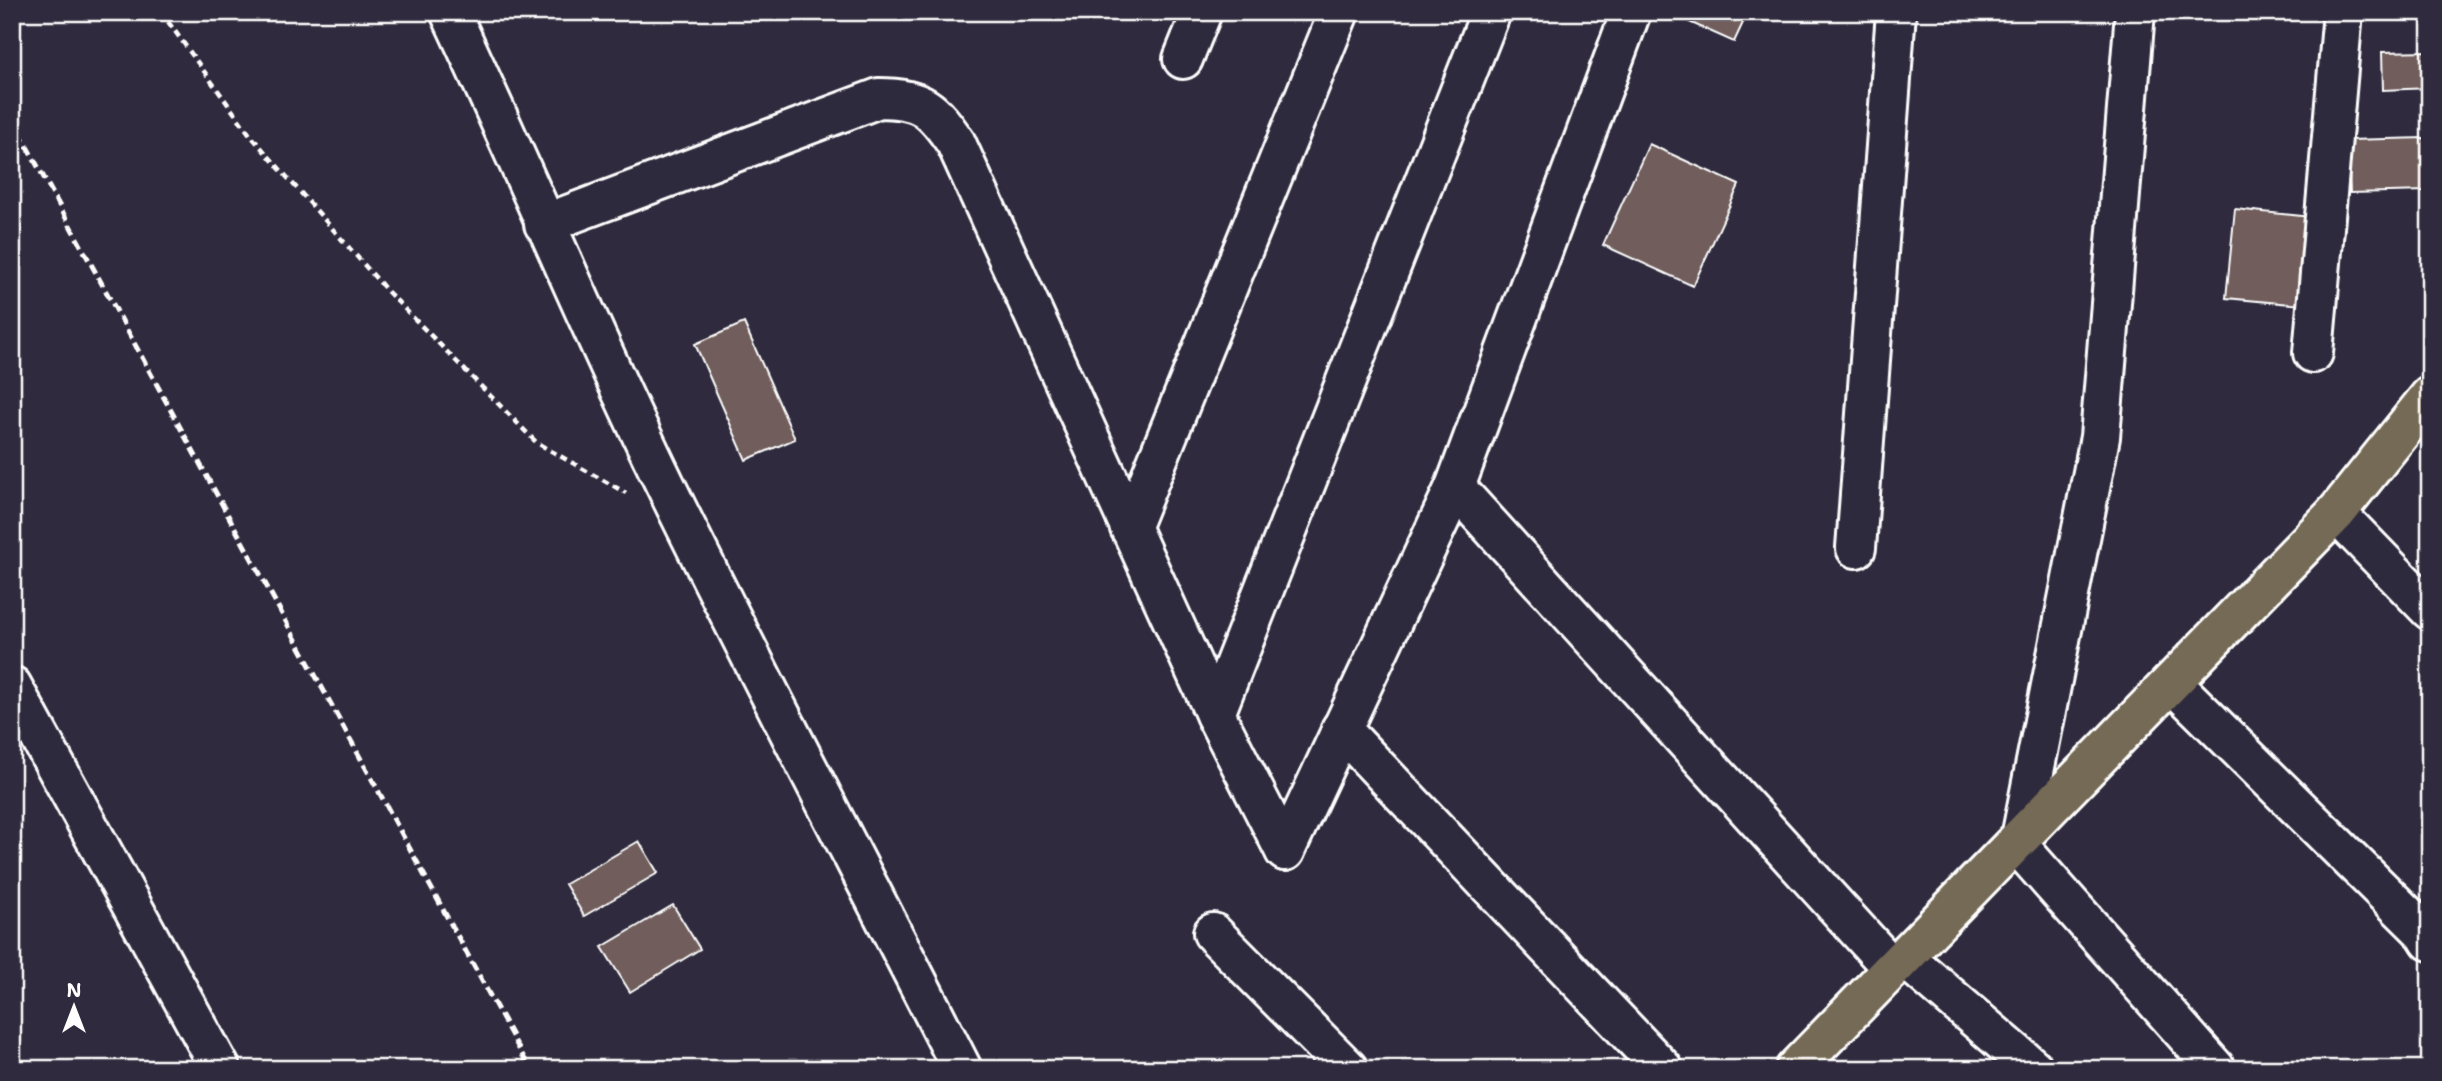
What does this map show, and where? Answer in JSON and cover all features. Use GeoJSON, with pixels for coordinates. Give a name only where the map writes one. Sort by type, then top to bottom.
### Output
{"type":"FeatureCollection","features":[{"type":"Feature","properties":{"kind":"main road"},"geometry":{"type":"LineString","coordinates":[[1795,1069],[2336,513],[2430,396]]}},
{"type":"Feature","properties":{"kind":"street"},"geometry":{"type":"LineString","coordinates":[[450,12],[507,134],[544,224],[685,526],[962,1069]]}},
{"type":"Feature","properties":{"kind":"street"},"geometry":{"type":"LineString","coordinates":[[1184,59],[1202,12]]}},
{"type":"Feature","properties":{"kind":"street"},"geometry":{"type":"LineString","coordinates":[[1130,528],[1339,12]]}},
{"type":"Feature","properties":{"kind":"street"},"geometry":{"type":"LineString","coordinates":[[1215,714],[1491,12]]}},
{"type":"Feature","properties":{"kind":"street"},"geometry":{"type":"LineString","coordinates":[[544,224],[879,99],[921,103],[939,118],[956,143],[1215,714],[1285,851],[1455,486],[1632,12]]}},
{"type":"Feature","properties":{"kind":"street"},"geometry":{"type":"LineString","coordinates":[[1856,548],[1896,12]]}},
{"type":"Feature","properties":{"kind":"street"},"geometry":{"type":"LineString","coordinates":[[2135,12],[2100,437],[2019,841],[2216,1069]]}},
{"type":"Feature","properties":{"kind":"street"},"geometry":{"type":"LineString","coordinates":[[2313,353],[2343,12]]}},
{"type":"Feature","properties":{"kind":"street"},"geometry":{"type":"LineString","coordinates":[[1455,486],[1898,963],[2034,1069]]}},
{"type":"Feature","properties":{"kind":"street"},"geometry":{"type":"LineString","coordinates":[[2336,513],[2430,610]]}},
{"type":"Feature","properties":{"kind":"street"},"geometry":{"type":"LineString","coordinates":[[2172,683],[2430,941]]}},
{"type":"Feature","properties":{"kind":"street"},"geometry":{"type":"LineString","coordinates":[[12,686],[221,1069]]}},
{"type":"Feature","properties":{"kind":"street"},"geometry":{"type":"LineString","coordinates":[[1341,729],[1663,1069]]}},
{"type":"Feature","properties":{"kind":"street"},"geometry":{"type":"LineString","coordinates":[[1213,933],[1348,1069]]}},
{"type":"Feature","properties":{"kind":"path"},"geometry":{"type":"LineString","coordinates":[[161,12],[251,136],[388,292],[537,443],[628,494]]}},
{"type":"Feature","properties":{"kind":"building"},"geometry":{"type":"Polygon","coordinates":[[[1667,12],[1748,12],[1734,42],[1667,12]]]}},
{"type":"Feature","properties":{"kind":"building"},"geometry":{"type":"Polygon","coordinates":[[[2430,51],[2430,88],[2383,90],[2382,52],[2430,51]]]}},
{"type":"Feature","properties":{"kind":"building"},"geometry":{"type":"Polygon","coordinates":[[[2425,138],[2427,191],[2350,193],[2348,140],[2425,138]]]}},
{"type":"Feature","properties":{"kind":"building"},"geometry":{"type":"Polygon","coordinates":[[[1649,144],[1739,185],[1693,286],[1603,245],[1649,144]]]}},
{"type":"Feature","properties":{"kind":"building"},"geometry":{"type":"Polygon","coordinates":[[[2235,209],[2311,217],[2302,305],[2226,298],[2235,209]]]}},
{"type":"Feature","properties":{"kind":"building"},"geometry":{"type":"Polygon","coordinates":[[[744,323],[795,439],[746,460],[695,344],[744,323]]]}},
{"type":"Feature","properties":{"kind":"building"},"geometry":{"type":"Polygon","coordinates":[[[639,841],[658,873],[584,916],[565,884],[639,841]]]}},
{"type":"Feature","properties":{"kind":"building"},"geometry":{"type":"Polygon","coordinates":[[[673,905],[700,949],[630,992],[602,947],[673,905]]]}},
{"type":"Feature","properties":{"kind":"railway"},"geometry":{"type":"LineString","coordinates":[[12,119],[530,1069]]}}]}
